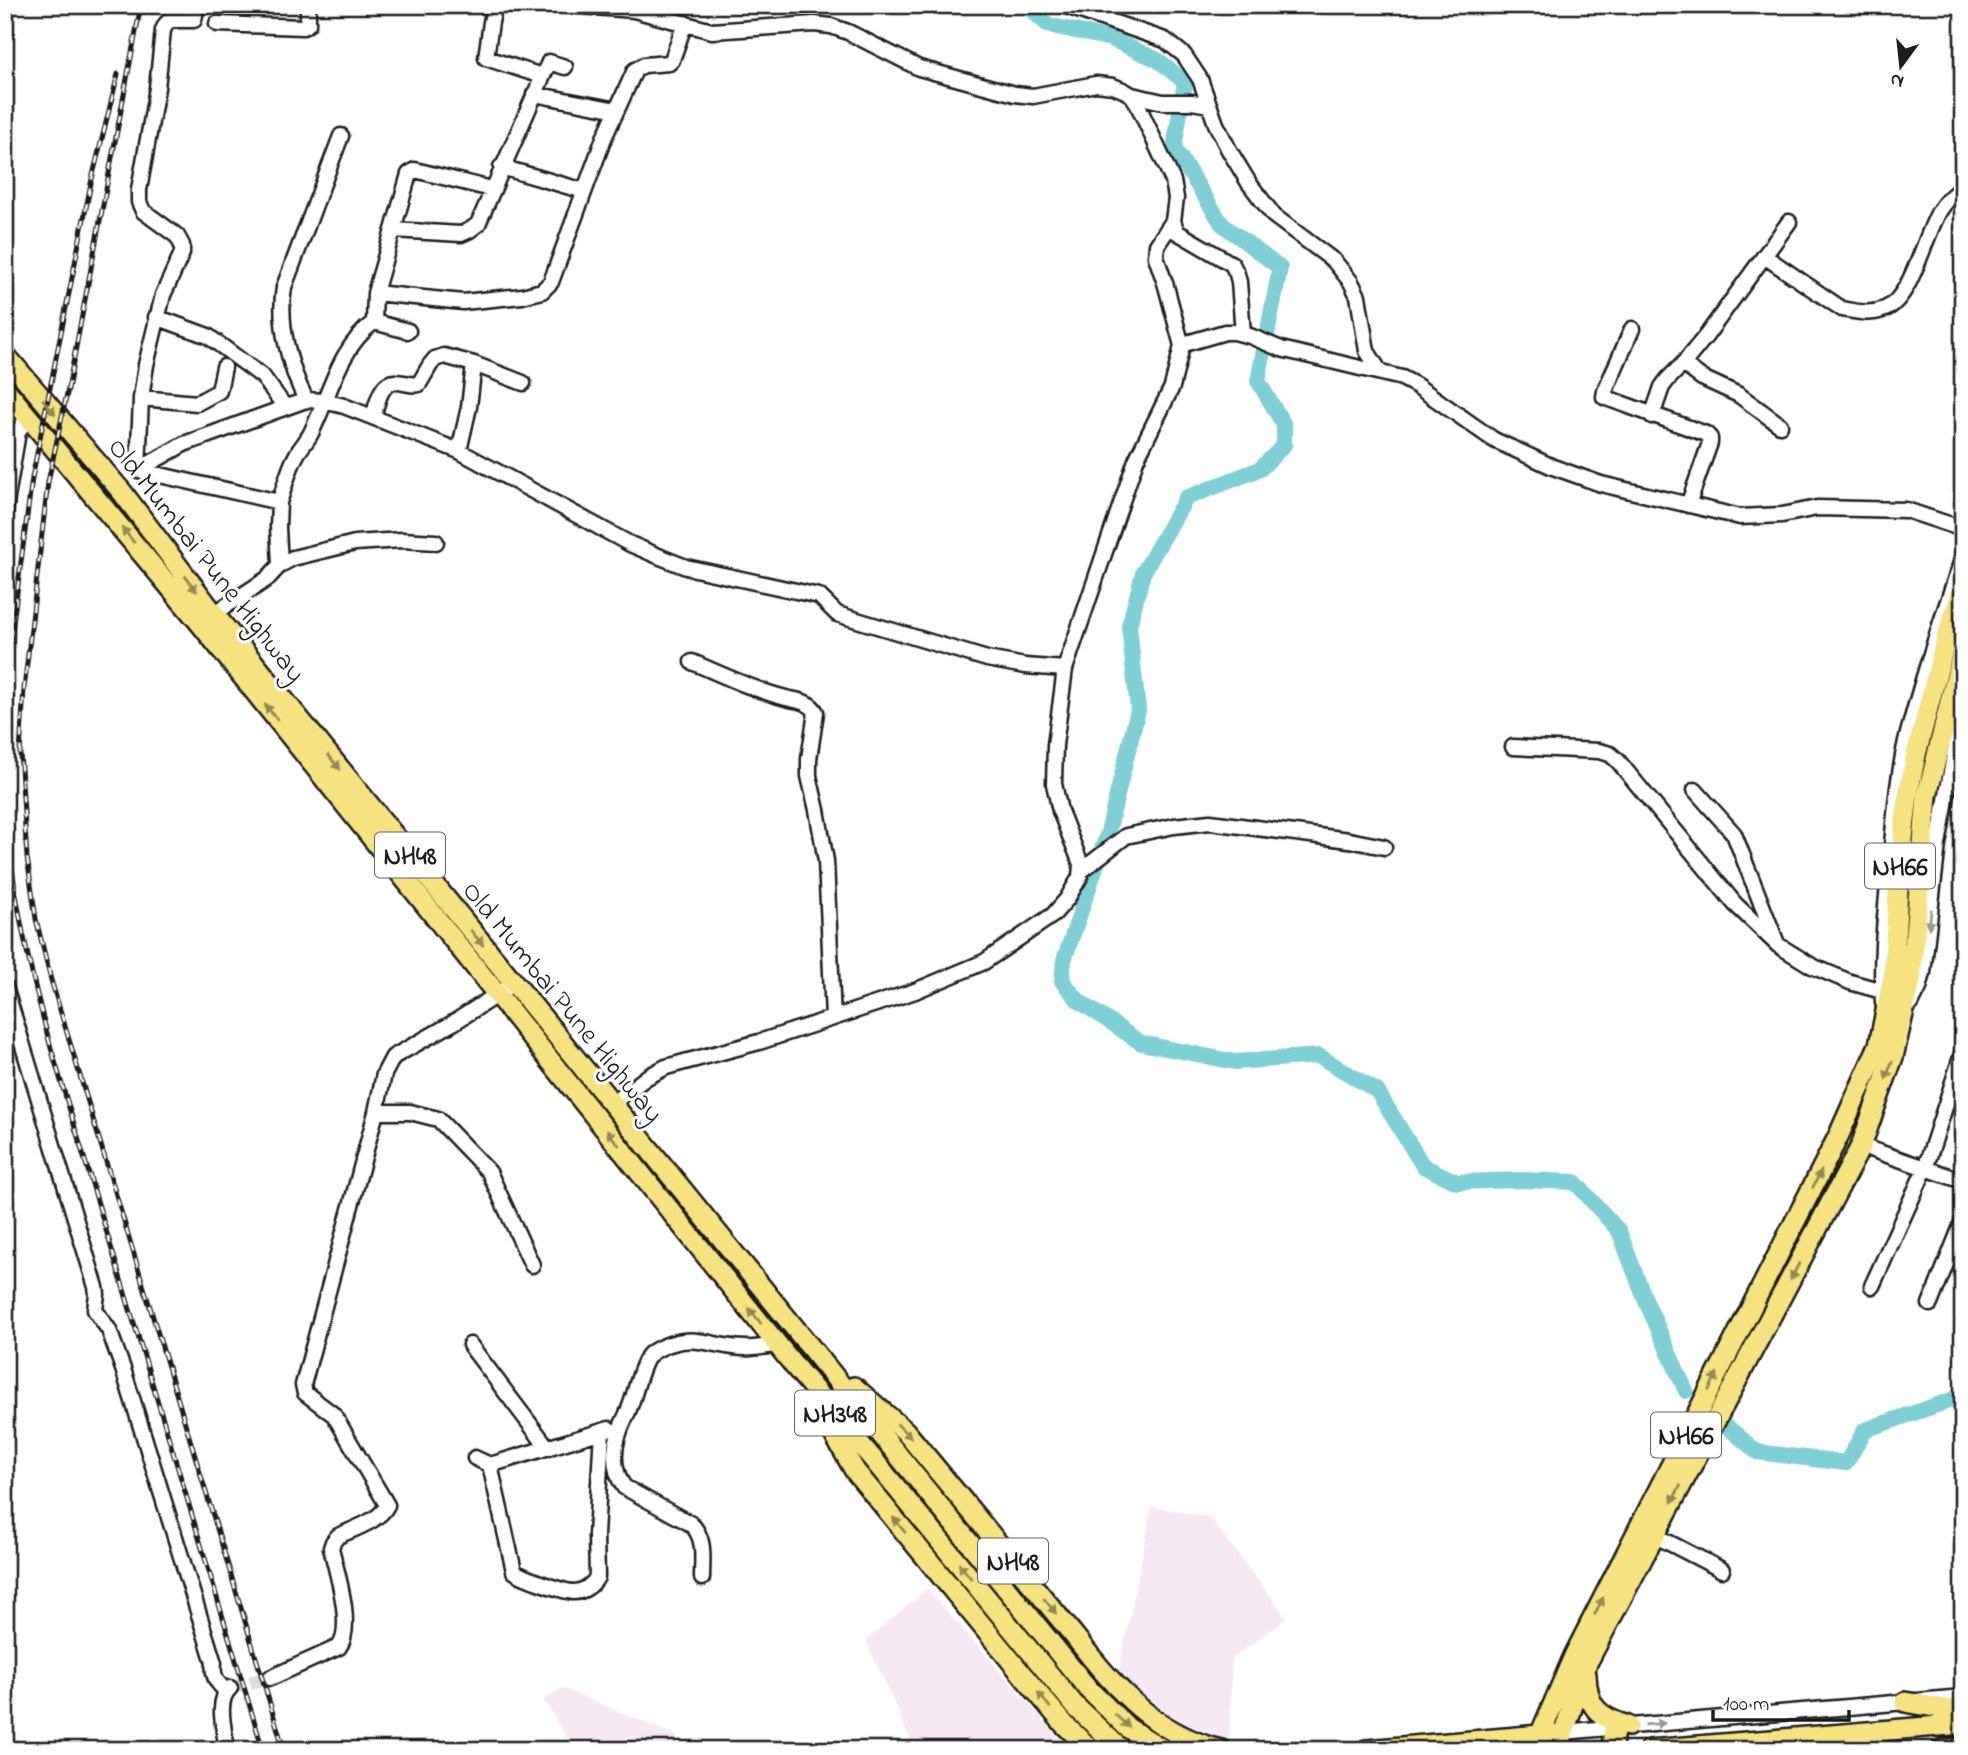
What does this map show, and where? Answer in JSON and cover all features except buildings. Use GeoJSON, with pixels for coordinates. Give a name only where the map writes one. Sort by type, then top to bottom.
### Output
{"type":"FeatureCollection","features":[{"type":"Feature","properties":{"kind":"highway","name":"Old Mumbai Pune Highway"},"geometry":{"type":"LineString","coordinates":[[5,355],[128,500],[207,619]]}},
{"type":"Feature","properties":{"kind":"highway","name":"Old Mumbai Pune Highway"},"geometry":{"type":"LineString","coordinates":[[5,389],[110,513],[207,619],[506,989],[797,1369]]}},
{"type":"Feature","properties":{"kind":"highway"},"geometry":{"type":"LineString","coordinates":[[110,513],[128,500]]}},
{"type":"Feature","properties":{"kind":"highway","name":"NH66"},"geometry":{"type":"LineString","coordinates":[[1560,1741],[1587,1662],[1861,1146],[1894,1057],[1899,874],[1908,794],[1942,655],[1963,588]]}},
{"type":"Feature","properties":{"kind":"highway","name":"NH66"},"geometry":{"type":"LineString","coordinates":[[1895,983],[1927,796],[1963,649]]}},
{"type":"Feature","properties":{"kind":"highway","name":"Old Mumbai Pune Highway"},"geometry":{"type":"LineString","coordinates":[[506,989],[611,1104],[815,1355]]}},
{"type":"Feature","properties":{"kind":"highway","name":"NH66"},"geometry":{"type":"LineString","coordinates":[[1538,1742],[1574,1656],[1838,1137],[1879,1045],[1893,1022]]}},
{"type":"Feature","properties":{"kind":"highway","name":"NH348"},"geometry":{"type":"LineString","coordinates":[[815,1355],[1089,1690],[1128,1728],[1164,1750]]}},
{"type":"Feature","properties":{"kind":"highway","name":"NH48"},"geometry":{"type":"LineString","coordinates":[[815,1355],[905,1431],[1102,1672],[1140,1710],[1178,1733],[1214,1749]]}},
{"type":"Feature","properties":{"kind":"highway","name":"NH348"},"geometry":{"type":"LineString","coordinates":[[797,1369],[1076,1707],[1123,1750]]}},
{"type":"Feature","properties":{"kind":"highway","name":"NH48"},"geometry":{"type":"LineString","coordinates":[[797,1369],[855,1471],[1041,1697],[1091,1750]]}},
{"type":"Feature","properties":{"kind":"highway"},"geometry":{"type":"LineString","coordinates":[[1587,1662],[1587,1690],[1592,1706],[1606,1719],[1621,1727],[1612,1750]]}},
{"type":"Feature","properties":{"kind":"highway"},"geometry":{"type":"LineString","coordinates":[[1905,1702],[1963,1712]]}},
{"type":"Feature","properties":{"kind":"highway"},"geometry":{"type":"LineString","coordinates":[[1649,1750],[1963,1724]]}},
{"type":"Feature","properties":{"kind":"highway"},"geometry":{"type":"LineString","coordinates":[[1366,1750],[1560,1741]]}},
{"type":"Feature","properties":{"kind":"highway"},"geometry":{"type":"LineString","coordinates":[[1941,1750],[1963,1748]]}},
{"type":"Feature","properties":{"kind":"street"},"geometry":{"type":"LineString","coordinates":[[138,470],[141,398],[156,317],[182,253],[182,245],[177,236],[143,211],[139,202],[139,190],[157,89],[163,30],[170,20],[194,20],[197,5]]}},
{"type":"Feature","properties":{"kind":"street"},"geometry":{"type":"LineString","coordinates":[[217,24],[303,27],[308,24],[308,5]]}},
{"type":"Feature","properties":{"kind":"street"},"geometry":{"type":"LineString","coordinates":[[495,5],[486,58],[542,76]]}},
{"type":"Feature","properties":{"kind":"street"},"geometry":{"type":"LineString","coordinates":[[567,5],[635,8],[721,32],[766,26],[831,26],[919,68],[1015,94],[1033,96],[1096,84],[1113,86],[1132,95],[1169,102],[1209,105]]}},
{"type":"Feature","properties":{"kind":"street"},"geometry":{"type":"LineString","coordinates":[[1063,5],[1165,40],[1184,55],[1200,79],[1228,150],[1249,183],[1274,216],[1334,261],[1351,282],[1358,296],[1367,351],[1380,372]]}},
{"type":"Feature","properties":{"kind":"street"},"geometry":{"type":"LineString","coordinates":[[375,293],[463,302],[522,296],[542,291],[551,282],[584,191],[635,70],[644,65],[666,64],[672,60],[685,23]]}},
{"type":"Feature","properties":{"kind":"street"},"geometry":{"type":"LineString","coordinates":[[393,230],[461,234],[478,224],[491,189],[549,62],[565,67]]}},
{"type":"Feature","properties":{"kind":"street"},"geometry":{"type":"LineString","coordinates":[[534,94],[617,110]]}},
{"type":"Feature","properties":{"kind":"street"},"geometry":{"type":"LineString","coordinates":[[1132,95],[1173,181],[1175,228],[1180,235],[1232,264],[1239,282],[1247,335]]}},
{"type":"Feature","properties":{"kind":"street"},"geometry":{"type":"LineString","coordinates":[[306,400],[295,378],[281,307],[284,287],[341,136]]}},
{"type":"Feature","properties":{"kind":"street"},"geometry":{"type":"LineString","coordinates":[[501,167],[584,191]]}},
{"type":"Feature","properties":{"kind":"street"},"geometry":{"type":"LineString","coordinates":[[374,322],[375,293],[412,170],[491,189]]}},
{"type":"Feature","properties":{"kind":"street"},"geometry":{"type":"LineString","coordinates":[[1765,256],[1842,309],[1871,313],[1887,309],[1899,299],[1909,281],[1939,211],[1950,196],[1963,187]]}},
{"type":"Feature","properties":{"kind":"street"},"geometry":{"type":"LineString","coordinates":[[1084,869],[1060,811],[1054,784],[1055,745],[1065,669],[1136,460],[1172,387],[1182,346],[1156,257],[1157,245],[1173,220]]}},
{"type":"Feature","properties":{"kind":"street"},"geometry":{"type":"LineString","coordinates":[[1652,416],[1662,387],[1683,364],[1789,222]]}},
{"type":"Feature","properties":{"kind":"street"},"geometry":{"type":"LineString","coordinates":[[156,317],[208,336],[263,377],[285,407]]}},
{"type":"Feature","properties":{"kind":"street"},"geometry":{"type":"LineString","coordinates":[[374,322],[408,331]]}},
{"type":"Feature","properties":{"kind":"street"},"geometry":{"type":"LineString","coordinates":[[280,565],[279,502],[295,458],[311,434],[347,350],[374,322]]}},
{"type":"Feature","properties":{"kind":"street"},"geometry":{"type":"LineString","coordinates":[[1632,329],[1603,394],[1606,400],[1706,434],[1710,438],[1688,505]]}},
{"type":"Feature","properties":{"kind":"street"},"geometry":{"type":"LineString","coordinates":[[1182,346],[1225,332],[1247,335],[1282,349],[1380,372],[1417,386],[1494,440],[1553,467],[1601,484],[1688,505],[1740,517],[1782,515],[1817,508],[1906,510],[1963,529]]}},
{"type":"Feature","properties":{"kind":"street"},"geometry":{"type":"LineString","coordinates":[[373,417],[382,389],[389,383],[396,382],[419,384],[435,359],[444,356],[523,383]]}},
{"type":"Feature","properties":{"kind":"street"},"geometry":{"type":"LineString","coordinates":[[1683,364],[1702,378],[1739,395],[1780,425]]}},
{"type":"Feature","properties":{"kind":"street"},"geometry":{"type":"LineString","coordinates":[[459,451],[469,407],[474,365]]}},
{"type":"Feature","properties":{"kind":"street"},"geometry":{"type":"LineString","coordinates":[[141,398],[197,403],[219,391],[224,367]]}},
{"type":"Feature","properties":{"kind":"street"},"geometry":{"type":"LineString","coordinates":[[138,470],[184,444],[306,400],[324,401],[459,451],[629,544],[686,567],[819,596],[837,614],[987,659],[1065,669]]}},
{"type":"Feature","properties":{"kind":"street"},"geometry":{"type":"LineString","coordinates":[[5,510],[18,432],[28,416]]}},
{"type":"Feature","properties":{"kind":"street"},"geometry":{"type":"LineString","coordinates":[[138,470],[279,502]]}},
{"type":"Feature","properties":{"kind":"street"},"geometry":{"type":"LineString","coordinates":[[207,619],[293,558],[355,543],[402,540],[436,542]]}},
{"type":"Feature","properties":{"kind":"street"},"geometry":{"type":"LineString","coordinates":[[1893,1022],[1895,983],[1884,929],[1899,777],[1906,742],[1963,557]]}},
{"type":"Feature","properties":{"kind":"street"},"geometry":{"type":"LineString","coordinates":[[692,662],[770,694],[807,703],[816,712],[809,776],[826,861],[833,1018]]}},
{"type":"Feature","properties":{"kind":"street"},"geometry":{"type":"LineString","coordinates":[[1893,1022],[1919,988],[1923,973],[1938,844],[1963,706]]}},
{"type":"Feature","properties":{"kind":"street"},"geometry":{"type":"LineString","coordinates":[[1513,747],[1599,751],[1610,754],[1735,904],[1778,945],[1812,966],[1850,982],[1895,983]]}},
{"type":"Feature","properties":{"kind":"street"},"geometry":{"type":"LineString","coordinates":[[1695,790],[1734,834],[1778,945]]}},
{"type":"Feature","properties":{"kind":"street"},"geometry":{"type":"LineString","coordinates":[[611,1104],[647,1077],[666,1067],[759,1042],[915,991],[984,962],[1053,915],[1067,899],[1084,869],[1126,836],[1210,822],[1384,847]]}},
{"type":"Feature","properties":{"kind":"street"},"geometry":{"type":"LineString","coordinates":[[5,987],[96,1287],[95,1310],[109,1330],[123,1369],[215,1663],[215,1678],[217,1683],[228,1689],[223,1697],[222,1708],[227,1750]]}},
{"type":"Feature","properties":{"kind":"street"},"geometry":{"type":"LineString","coordinates":[[270,1678],[339,1647],[346,1621],[331,1548],[333,1542],[338,1536],[379,1516],[387,1505],[334,1415],[305,1393],[303,1385],[384,1074],[393,1057],[506,989]]}},
{"type":"Feature","properties":{"kind":"street"},"geometry":{"type":"LineString","coordinates":[[1872,1286],[1925,1169],[1963,1051]]}},
{"type":"Feature","properties":{"kind":"street"},"geometry":{"type":"LineString","coordinates":[[376,1112],[410,1112],[438,1119],[489,1172],[532,1265]]}},
{"type":"Feature","properties":{"kind":"street"},"geometry":{"type":"LineString","coordinates":[[1861,1146],[1963,1181]]}},
{"type":"Feature","properties":{"kind":"street"},"geometry":{"type":"LineString","coordinates":[[1930,1304],[1963,1221]]}},
{"type":"Feature","properties":{"kind":"street"},"geometry":{"type":"LineString","coordinates":[[702,1578],[702,1540],[699,1532],[691,1524],[624,1487],[618,1478],[614,1455],[620,1427],[632,1404],[645,1360],[653,1351],[671,1343],[695,1339],[747,1349],[778,1344]]}},
{"type":"Feature","properties":{"kind":"street"},"geometry":{"type":"LineString","coordinates":[[470,1345],[548,1448]]}},
{"type":"Feature","properties":{"kind":"street"},"geometry":{"type":"LineString","coordinates":[[475,1458],[490,1465],[620,1427]]}},
{"type":"Feature","properties":{"kind":"street"},"geometry":{"type":"LineString","coordinates":[[490,1465],[514,1571],[523,1577],[575,1592],[587,1588],[597,1577],[596,1535],[602,1431]]}},
{"type":"Feature","properties":{"kind":"street"},"geometry":{"type":"LineString","coordinates":[[1654,1535],[1722,1570]]}},
{"type":"Feature","properties":{"kind":"street"},"geometry":{"type":"LineString","coordinates":[[1560,1741],[1621,1727],[1963,1697]]}},
{"type":"Feature","properties":{"kind":"shaded area"},"geometry":{"type":"Polygon","coordinates":[[[1152,1506],[1210,1518],[1287,1618],[1232,1659],[1229,1741],[1166,1717],[1118,1674],[1152,1506]]]}},
{"type":"Feature","properties":{"kind":"shaded area"},"geometry":{"type":"Polygon","coordinates":[[[927,1589],[1070,1750],[915,1750],[866,1641],[927,1589]]]}},
{"type":"Feature","properties":{"kind":"shaded area"},"geometry":{"type":"Polygon","coordinates":[[[563,1688],[677,1736],[673,1750],[575,1750],[543,1700],[563,1688]]]}},
{"type":"Feature","properties":{"kind":"waterway"},"geometry":{"type":"LineString","coordinates":[[1026,5],[1048,25],[1111,39],[1158,60],[1185,82],[1174,148],[1222,224],[1280,268],[1258,381],[1284,425],[1284,445],[1260,469],[1186,498],[1143,573],[1129,626],[1138,710],[1108,832],[1064,960],[1062,981],[1079,1001],[1141,1043],[1235,1062],[1319,1056],[1377,1091],[1423,1166],[1457,1182],[1575,1182],[1619,1231],[1645,1299],[1686,1391]]}},
{"type":"Feature","properties":{"kind":"waterway"},"geometry":{"type":"LineString","coordinates":[[1729,1428],[1757,1452],[1846,1463],[1865,1430],[1963,1396]]}},
{"type":"Feature","properties":{"kind":"tunnel"},"geometry":{"type":"LineString","coordinates":[[230,1688],[270,1678]]}},
{"type":"Feature","properties":{"kind":"railway"},"geometry":{"type":"LineString","coordinates":[[141,5],[48,482],[24,689],[20,753],[27,857],[36,919],[51,980],[284,1750]]}},
{"type":"Feature","properties":{"kind":"railway"},"geometry":{"type":"LineString","coordinates":[[5,684],[32,478],[91,183],[118,74]]}},
{"type":"Feature","properties":{"kind":"railway"},"geometry":{"type":"LineString","coordinates":[[5,801],[11,864],[22,926],[51,1048],[263,1750]]}}]}
